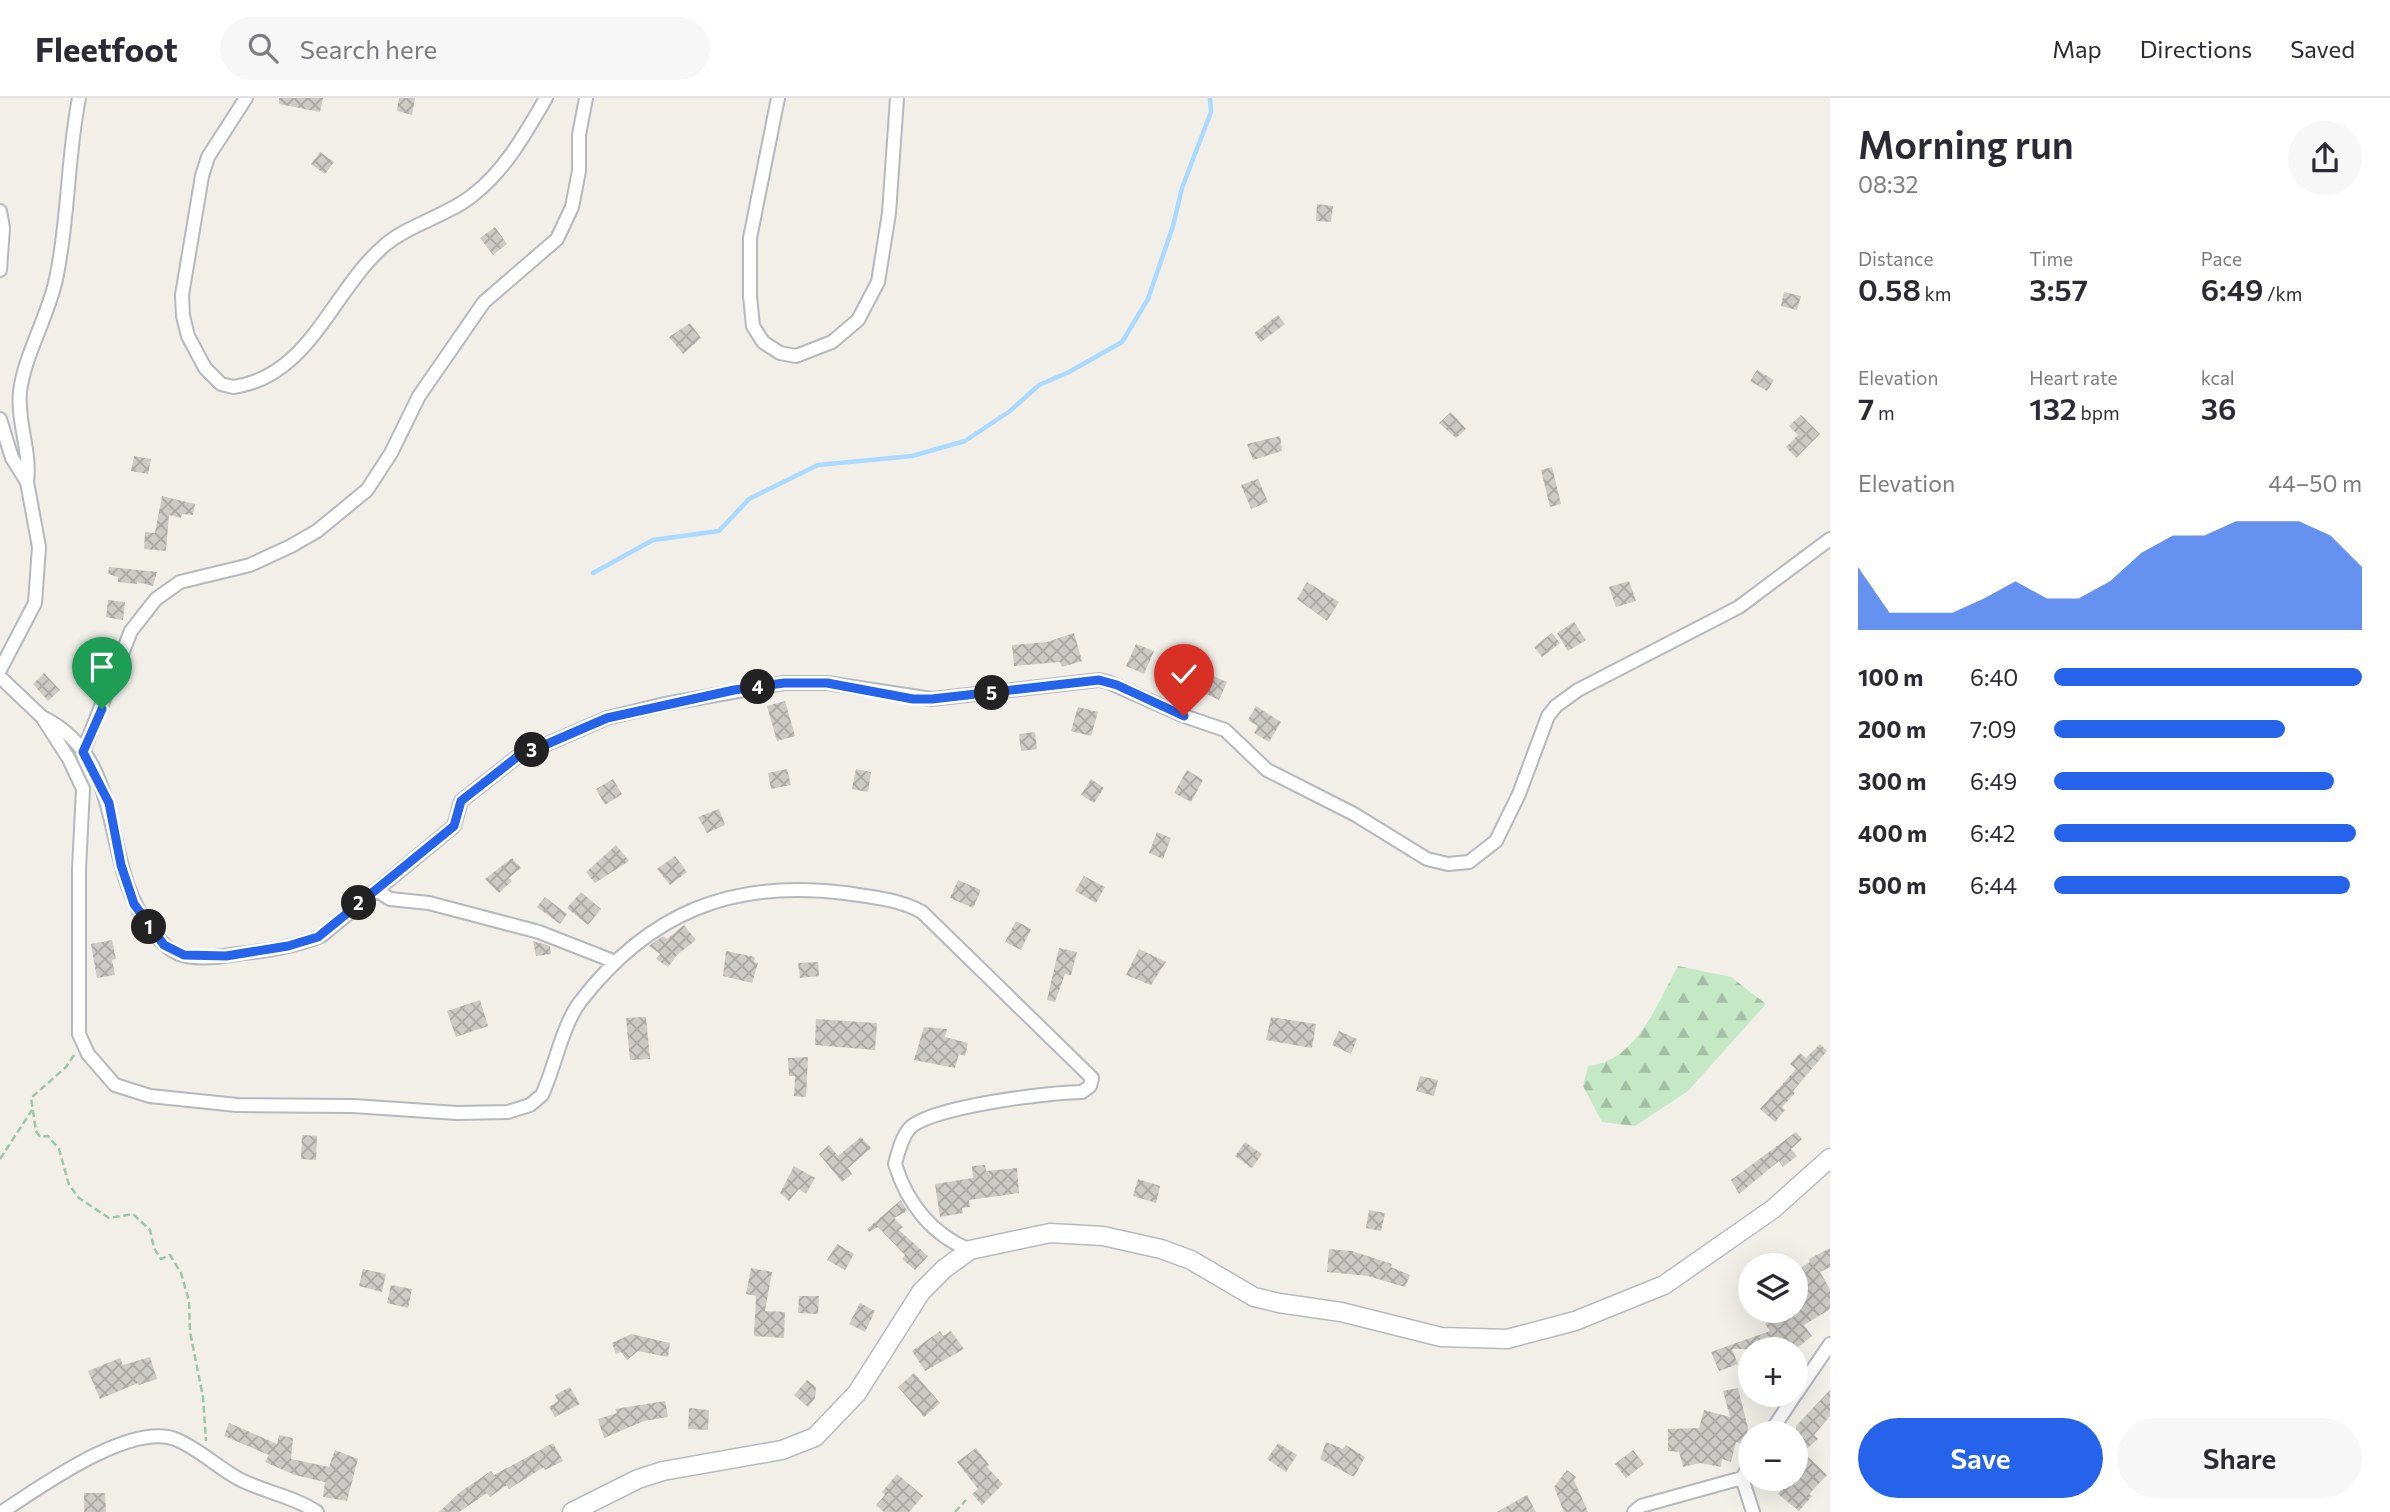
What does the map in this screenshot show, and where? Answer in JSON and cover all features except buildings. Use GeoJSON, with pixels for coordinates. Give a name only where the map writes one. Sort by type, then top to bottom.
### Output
{"type":"FeatureCollection","features":[{"type":"Feature","properties":{"kind":"main road"},"geometry":{"type":"LineString","coordinates":[[572,1512],[638,1479],[663,1471],[782,1450],[815,1437],[858,1393],[921,1292],[944,1269],[970,1250],[1051,1233],[1103,1236],[1181,1257],[1254,1297],[1341,1312],[1441,1337],[1507,1339],[1575,1321],[1664,1285],[1773,1209],[1830,1158]]}},
{"type":"Feature","properties":{"kind":"street"},"geometry":{"type":"LineString","coordinates":[[0,670],[30,616],[37,590],[38,535],[27,482],[28,455],[21,420],[20,392],[56,280],[65,234],[71,138],[79,98]]}},
{"type":"Feature","properties":{"kind":"street"},"geometry":{"type":"LineString","coordinates":[[246,98],[208,157],[202,176],[182,295],[184,322],[194,349],[214,378],[233,387],[271,373],[300,352],[359,272],[386,244],[472,196],[510,159],[547,98]]}},
{"type":"Feature","properties":{"kind":"street"},"geometry":{"type":"LineString","coordinates":[[83,752],[131,631],[156,599],[180,582],[250,565],[279,553],[317,531],[367,490],[391,453],[419,396],[484,302],[557,239],[572,207],[579,171],[579,135],[586,98]]}},
{"type":"Feature","properties":{"kind":"street"},"geometry":{"type":"LineString","coordinates":[[778,98],[750,239],[750,296],[754,326],[763,342],[780,353],[796,356],[832,342],[858,320],[878,282],[889,213],[897,98]]}},
{"type":"Feature","properties":{"kind":"street"},"geometry":{"type":"LineString","coordinates":[[0,211],[3,243],[0,270]]}},
{"type":"Feature","properties":{"kind":"street"},"geometry":{"type":"LineString","coordinates":[[0,419],[12,458],[27,482]]}},
{"type":"Feature","properties":{"kind":"street"},"geometry":{"type":"LineString","coordinates":[[0,677],[42,717],[59,727],[83,752],[109,803],[121,865],[134,904],[156,936],[176,952],[190,956],[226,956],[302,943],[328,930],[454,826],[461,801],[517,757],[543,744],[607,718],[734,690],[784,683],[827,683],[913,699],[932,699],[1099,680],[1108,682],[1184,716],[1225,730],[1267,770],[1354,814],[1427,859],[1448,864],[1469,862],[1496,841],[1519,794],[1543,727],[1556,706],[1578,690],[1739,607],[1830,539]]}},
{"type":"Feature","properties":{"kind":"street"},"geometry":{"type":"LineString","coordinates":[[42,717],[75,770],[84,802],[79,869],[82,1042],[93,1060],[115,1084],[131,1092],[150,1096],[237,1105],[353,1106],[457,1113],[508,1112],[530,1105],[542,1095],[579,1003],[613,961],[680,913],[733,897],[808,889],[901,903],[922,912],[1092,1078],[1090,1086],[1082,1092],[998,1101],[936,1114],[908,1130],[895,1164],[907,1193],[935,1230],[947,1241],[970,1250]]}},
{"type":"Feature","properties":{"kind":"street"},"geometry":{"type":"LineString","coordinates":[[376,890],[390,899],[429,903],[539,932],[613,961]]}},
{"type":"Feature","properties":{"kind":"street"},"geometry":{"type":"LineString","coordinates":[[1808,1375],[1830,1344]]}},
{"type":"Feature","properties":{"kind":"street"},"geometry":{"type":"LineString","coordinates":[[2,1512],[84,1462],[147,1436],[177,1439],[240,1480],[317,1512]]}},
{"type":"Feature","properties":{"kind":"street"},"geometry":{"type":"LineString","coordinates":[[1634,1512],[1641,1506],[1738,1479]]}},
{"type":"Feature","properties":{"kind":"street"},"geometry":{"type":"LineString","coordinates":[[1746,1491],[1753,1512]]}},
{"type":"Feature","properties":{"kind":"path"},"geometry":{"type":"LineString","coordinates":[[82,1042],[66,1067],[32,1098],[36,1131],[40,1137],[48,1136],[60,1150],[69,1185],[79,1198],[109,1218],[133,1214],[150,1230],[154,1248],[161,1259],[170,1255],[181,1273],[189,1301],[190,1332],[200,1376],[206,1458]]}},
{"type":"Feature","properties":{"kind":"path"},"geometry":{"type":"LineString","coordinates":[[0,1159],[32,1110]]}},
{"type":"Feature","properties":{"kind":"path"},"geometry":{"type":"LineString","coordinates":[[955,1512],[966,1500]]}},
{"type":"Feature","properties":{"kind":"green space"},"geometry":{"type":"Polygon","coordinates":[[[1678,966],[1731,977],[1766,1004],[1688,1091],[1635,1126],[1602,1122],[1583,1086],[1588,1066],[1605,1062],[1620,1054],[1632,1042],[1653,1013],[1678,966]]]}},
{"type":"Feature","properties":{"kind":"waterway"},"geometry":{"type":"LineString","coordinates":[[593,573],[653,540],[719,531],[749,499],[818,465],[912,456],[965,441],[1010,411],[1039,385],[1069,372],[1122,342],[1148,299],[1173,226],[1182,188],[1211,112],[1210,98]]}},
{"type":"Feature","properties":{"kind":"route"},"geometry":{"type":"LineString","coordinates":[[102,709],[83,752],[109,803],[126,884],[142,918],[156,936],[171,950],[190,956],[226,956],[288,946],[318,937],[454,826],[461,801],[517,757],[607,718],[734,690],[784,683],[827,683],[913,699],[932,699],[1099,680],[1117,685],[1184,716]]}}]}
